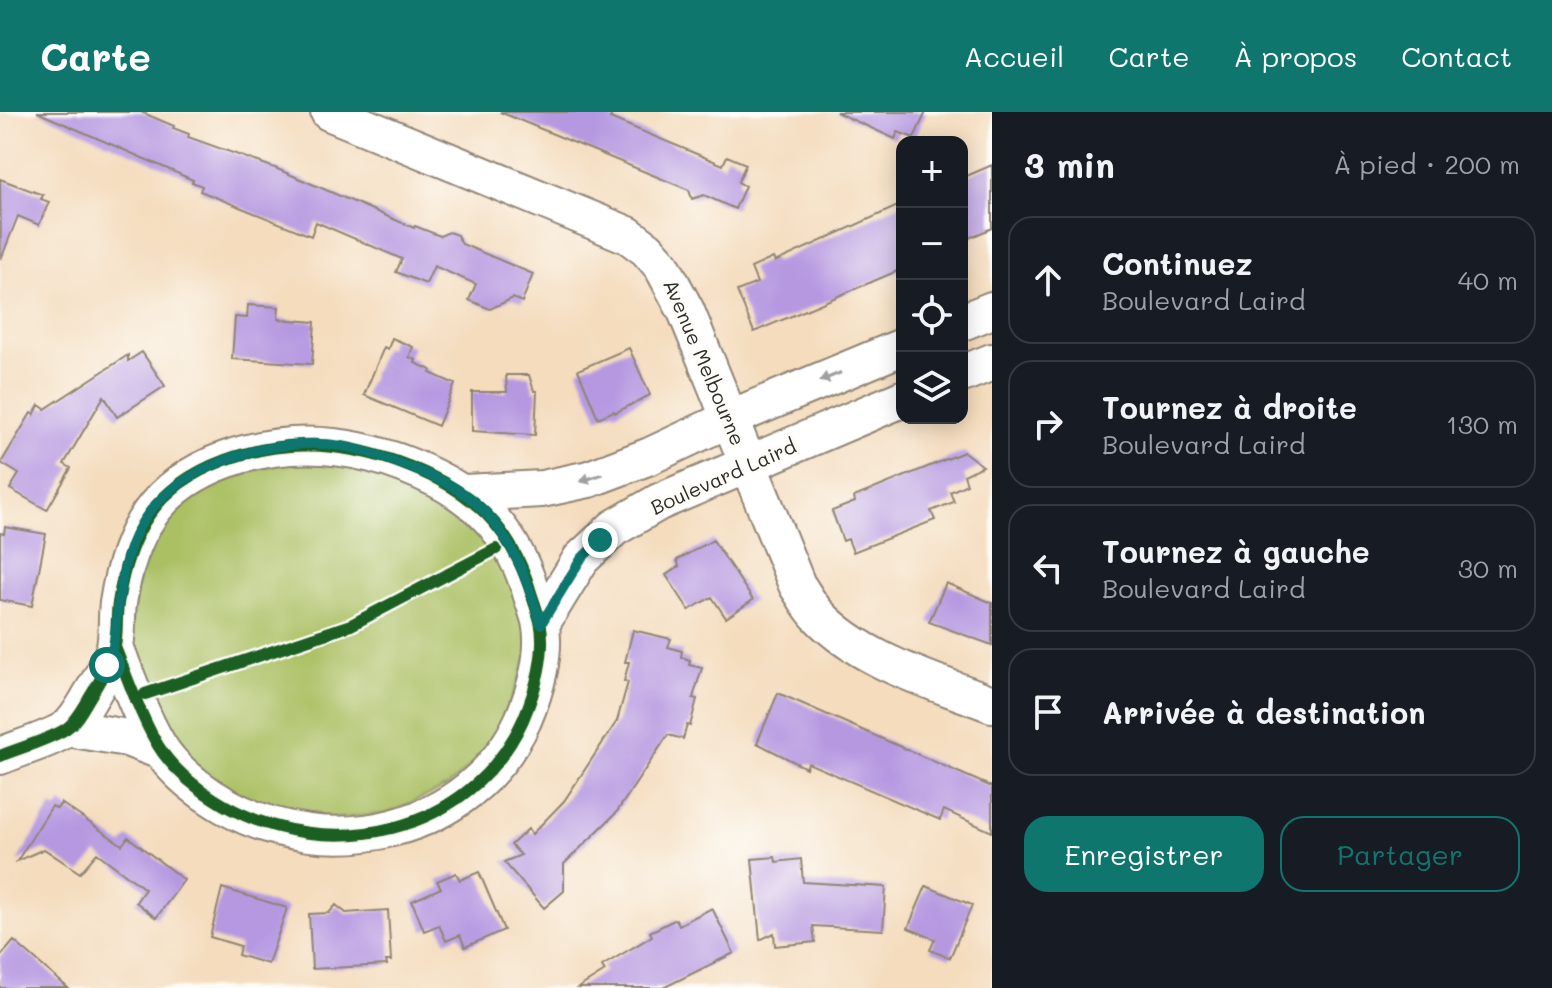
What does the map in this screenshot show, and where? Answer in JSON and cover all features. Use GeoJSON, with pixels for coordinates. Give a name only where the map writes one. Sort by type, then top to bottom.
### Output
{"type":"FeatureCollection","features":[{"type":"Feature","properties":{"kind":"street","name":"Avenue Melbourne"},"geometry":{"type":"LineString","coordinates":[[329,112],[580,213],[628,235],[647,249],[673,283],[797,585],[816,614],[842,636],[884,660],[992,704]]}},
{"type":"Feature","properties":{"kind":"street"},"geometry":{"type":"LineString","coordinates":[[968,320],[992,310]]}},
{"type":"Feature","properties":{"kind":"street","name":"Boulevard Laird"},"geometry":{"type":"LineString","coordinates":[[464,493],[542,489],[589,479],[650,456],[731,418],[896,349]]}},
{"type":"Feature","properties":{"kind":"street"},"geometry":{"type":"LineString","coordinates":[[968,372],[992,362]]}},
{"type":"Feature","properties":{"kind":"street","name":"Boulevard Laird"},"geometry":{"type":"LineString","coordinates":[[541,624],[581,559],[614,528],[659,502],[896,402]]}},
{"type":"Feature","properties":{"kind":"street","name":"Boulevard Laird"},"geometry":{"type":"LineString","coordinates":[[115,647],[161,751],[187,780],[209,796],[266,825],[344,835],[401,826],[462,798],[485,778],[516,736],[533,697],[540,656],[541,624],[527,580],[510,542],[464,493],[383,457],[341,446],[298,445],[226,459],[204,469],[169,491],[147,515],[133,541],[123,575],[115,647],[89,698],[68,728],[127,738],[161,751]]}},
{"type":"Feature","properties":{"kind":"street"},"geometry":{"type":"LineString","coordinates":[[0,756],[68,728]]}},
{"type":"Feature","properties":{"kind":"green space"},"geometry":{"type":"Polygon","coordinates":[[[305,462],[361,467],[420,488],[476,525],[541,624],[494,744],[449,786],[388,814],[324,820],[255,804],[161,751],[129,635],[144,545],[186,498],[229,475],[275,464],[305,462]]]}},
{"type":"Feature","properties":{"kind":"building"},"geometry":{"type":"Polygon","coordinates":[[[37,112],[141,112],[174,126],[189,134],[188,137],[275,168],[414,228],[440,236],[449,232],[457,235],[462,244],[533,274],[522,302],[513,298],[490,309],[469,300],[476,284],[434,266],[426,284],[396,272],[402,259],[316,222],[311,236],[200,191],[202,186],[193,180],[37,112]]]}},
{"type":"Feature","properties":{"kind":"building"},"geometry":{"type":"Polygon","coordinates":[[[500,112],[613,112],[610,118],[723,165],[727,156],[746,164],[738,182],[745,186],[735,209],[704,195],[692,199],[689,190],[500,112]]]}},
{"type":"Feature","properties":{"kind":"building"},"geometry":{"type":"Polygon","coordinates":[[[836,112],[926,112],[915,136],[898,132],[895,139],[836,112]]]}},
{"type":"Feature","properties":{"kind":"building"},"geometry":{"type":"Polygon","coordinates":[[[992,165],[992,228],[968,238],[968,208],[968,175],[992,165]]]}},
{"type":"Feature","properties":{"kind":"building"},"geometry":{"type":"Polygon","coordinates":[[[0,179],[43,195],[41,199],[49,202],[39,225],[18,216],[1,259],[0,179]]]}},
{"type":"Feature","properties":{"kind":"building"},"geometry":{"type":"Polygon","coordinates":[[[896,207],[896,272],[754,332],[737,291],[757,283],[751,268],[773,258],[775,262],[896,207]]]}},
{"type":"Feature","properties":{"kind":"building"},"geometry":{"type":"Polygon","coordinates":[[[248,305],[279,307],[278,319],[315,322],[312,364],[232,359],[235,317],[247,318],[248,305]]]}},
{"type":"Feature","properties":{"kind":"building"},"geometry":{"type":"Polygon","coordinates":[[[392,338],[413,347],[409,357],[416,360],[415,363],[455,384],[438,426],[364,395],[384,347],[388,349],[392,338]]]}},
{"type":"Feature","properties":{"kind":"building"},"geometry":{"type":"Polygon","coordinates":[[[629,348],[650,395],[598,418],[578,370],[629,348]]]}},
{"type":"Feature","properties":{"kind":"building"},"geometry":{"type":"Polygon","coordinates":[[[142,352],[165,386],[117,417],[104,396],[64,464],[71,468],[47,510],[10,489],[19,474],[1,463],[31,413],[34,415],[39,405],[45,409],[128,355],[128,361],[142,352]]]}},
{"type":"Feature","properties":{"kind":"building"},"geometry":{"type":"Polygon","coordinates":[[[506,375],[529,375],[534,391],[537,391],[535,435],[472,431],[472,392],[507,392],[506,375]]]}},
{"type":"Feature","properties":{"kind":"building"},"geometry":{"type":"Polygon","coordinates":[[[964,452],[983,466],[964,475],[967,484],[950,492],[954,502],[931,511],[935,520],[853,552],[848,539],[843,541],[832,511],[855,502],[854,497],[964,452]]]}},
{"type":"Feature","properties":{"kind":"building"},"geometry":{"type":"Polygon","coordinates":[[[5,527],[46,534],[32,606],[0,600],[0,533],[4,534],[5,527]]]}},
{"type":"Feature","properties":{"kind":"building"},"geometry":{"type":"Polygon","coordinates":[[[713,540],[753,600],[726,618],[712,597],[689,610],[666,575],[679,566],[677,560],[713,540]]]}},
{"type":"Feature","properties":{"kind":"building"},"geometry":{"type":"Polygon","coordinates":[[[946,583],[992,603],[992,645],[929,622],[946,583]]]}},
{"type":"Feature","properties":{"kind":"building"},"geometry":{"type":"Polygon","coordinates":[[[633,630],[671,639],[668,647],[682,651],[681,657],[690,660],[689,665],[702,668],[693,698],[697,699],[690,726],[687,725],[683,739],[668,735],[616,813],[564,864],[564,891],[544,908],[504,862],[521,855],[511,845],[528,829],[532,834],[564,801],[617,721],[628,682],[624,681],[629,662],[625,662],[633,630]]]}},
{"type":"Feature","properties":{"kind":"building"},"geometry":{"type":"Polygon","coordinates":[[[778,693],[992,787],[992,832],[944,810],[940,820],[808,763],[806,768],[757,743],[778,693]]]}},
{"type":"Feature","properties":{"kind":"building"},"geometry":{"type":"Polygon","coordinates":[[[61,803],[122,845],[128,837],[184,880],[156,918],[136,902],[145,889],[97,853],[80,873],[44,849],[17,861],[52,806],[57,809],[61,803]]]}},
{"type":"Feature","properties":{"kind":"building"},"geometry":{"type":"Polygon","coordinates":[[[775,857],[776,862],[801,859],[803,882],[886,887],[883,930],[813,926],[815,942],[775,946],[774,933],[760,940],[752,859],[775,857]]]}},
{"type":"Feature","properties":{"kind":"building"},"geometry":{"type":"Polygon","coordinates":[[[479,872],[504,930],[465,947],[460,935],[446,941],[439,925],[424,931],[412,901],[441,888],[437,881],[456,873],[460,880],[479,872]]]}},
{"type":"Feature","properties":{"kind":"building"},"geometry":{"type":"Polygon","coordinates":[[[926,886],[972,905],[950,958],[930,950],[935,939],[908,928],[926,886]]]}},
{"type":"Feature","properties":{"kind":"building"},"geometry":{"type":"Polygon","coordinates":[[[222,888],[287,908],[268,964],[238,955],[240,946],[210,937],[222,888]]]}},
{"type":"Feature","properties":{"kind":"building"},"geometry":{"type":"Polygon","coordinates":[[[336,905],[346,913],[388,910],[391,961],[386,961],[387,965],[312,969],[309,914],[329,913],[336,905]]]}},
{"type":"Feature","properties":{"kind":"building"},"geometry":{"type":"Polygon","coordinates":[[[712,908],[734,953],[663,988],[578,988],[605,971],[602,966],[652,936],[650,932],[676,919],[679,925],[712,908]]]}},
{"type":"Feature","properties":{"kind":"building"},"geometry":{"type":"Polygon","coordinates":[[[14,941],[68,988],[0,988],[0,957],[14,941]]]}},
{"type":"Feature","properties":{"kind":"cycle path"},"geometry":{"type":"LineString","coordinates":[[0,756],[61,732],[82,711],[113,652],[118,603],[130,554],[138,533],[163,498],[201,471],[252,452],[306,446],[359,451],[412,467],[454,488],[482,510],[505,536],[529,586],[542,633],[539,672],[532,697],[523,720],[499,759],[469,790],[433,813],[393,828],[351,834],[308,833],[265,823],[224,805],[190,782],[169,761],[156,742],[115,647]]}},
{"type":"Feature","properties":{"kind":"cycle path"},"geometry":{"type":"LineString","coordinates":[[145,694],[351,625],[496,549]]}},
{"type":"Feature","properties":{"kind":"route"},"geometry":{"type":"LineString","coordinates":[[107,665],[115,647],[123,575],[133,541],[147,515],[169,491],[193,474],[226,459],[298,445],[341,446],[383,457],[464,493],[510,542],[527,580],[541,624],[581,559],[600,540]]}}]}
